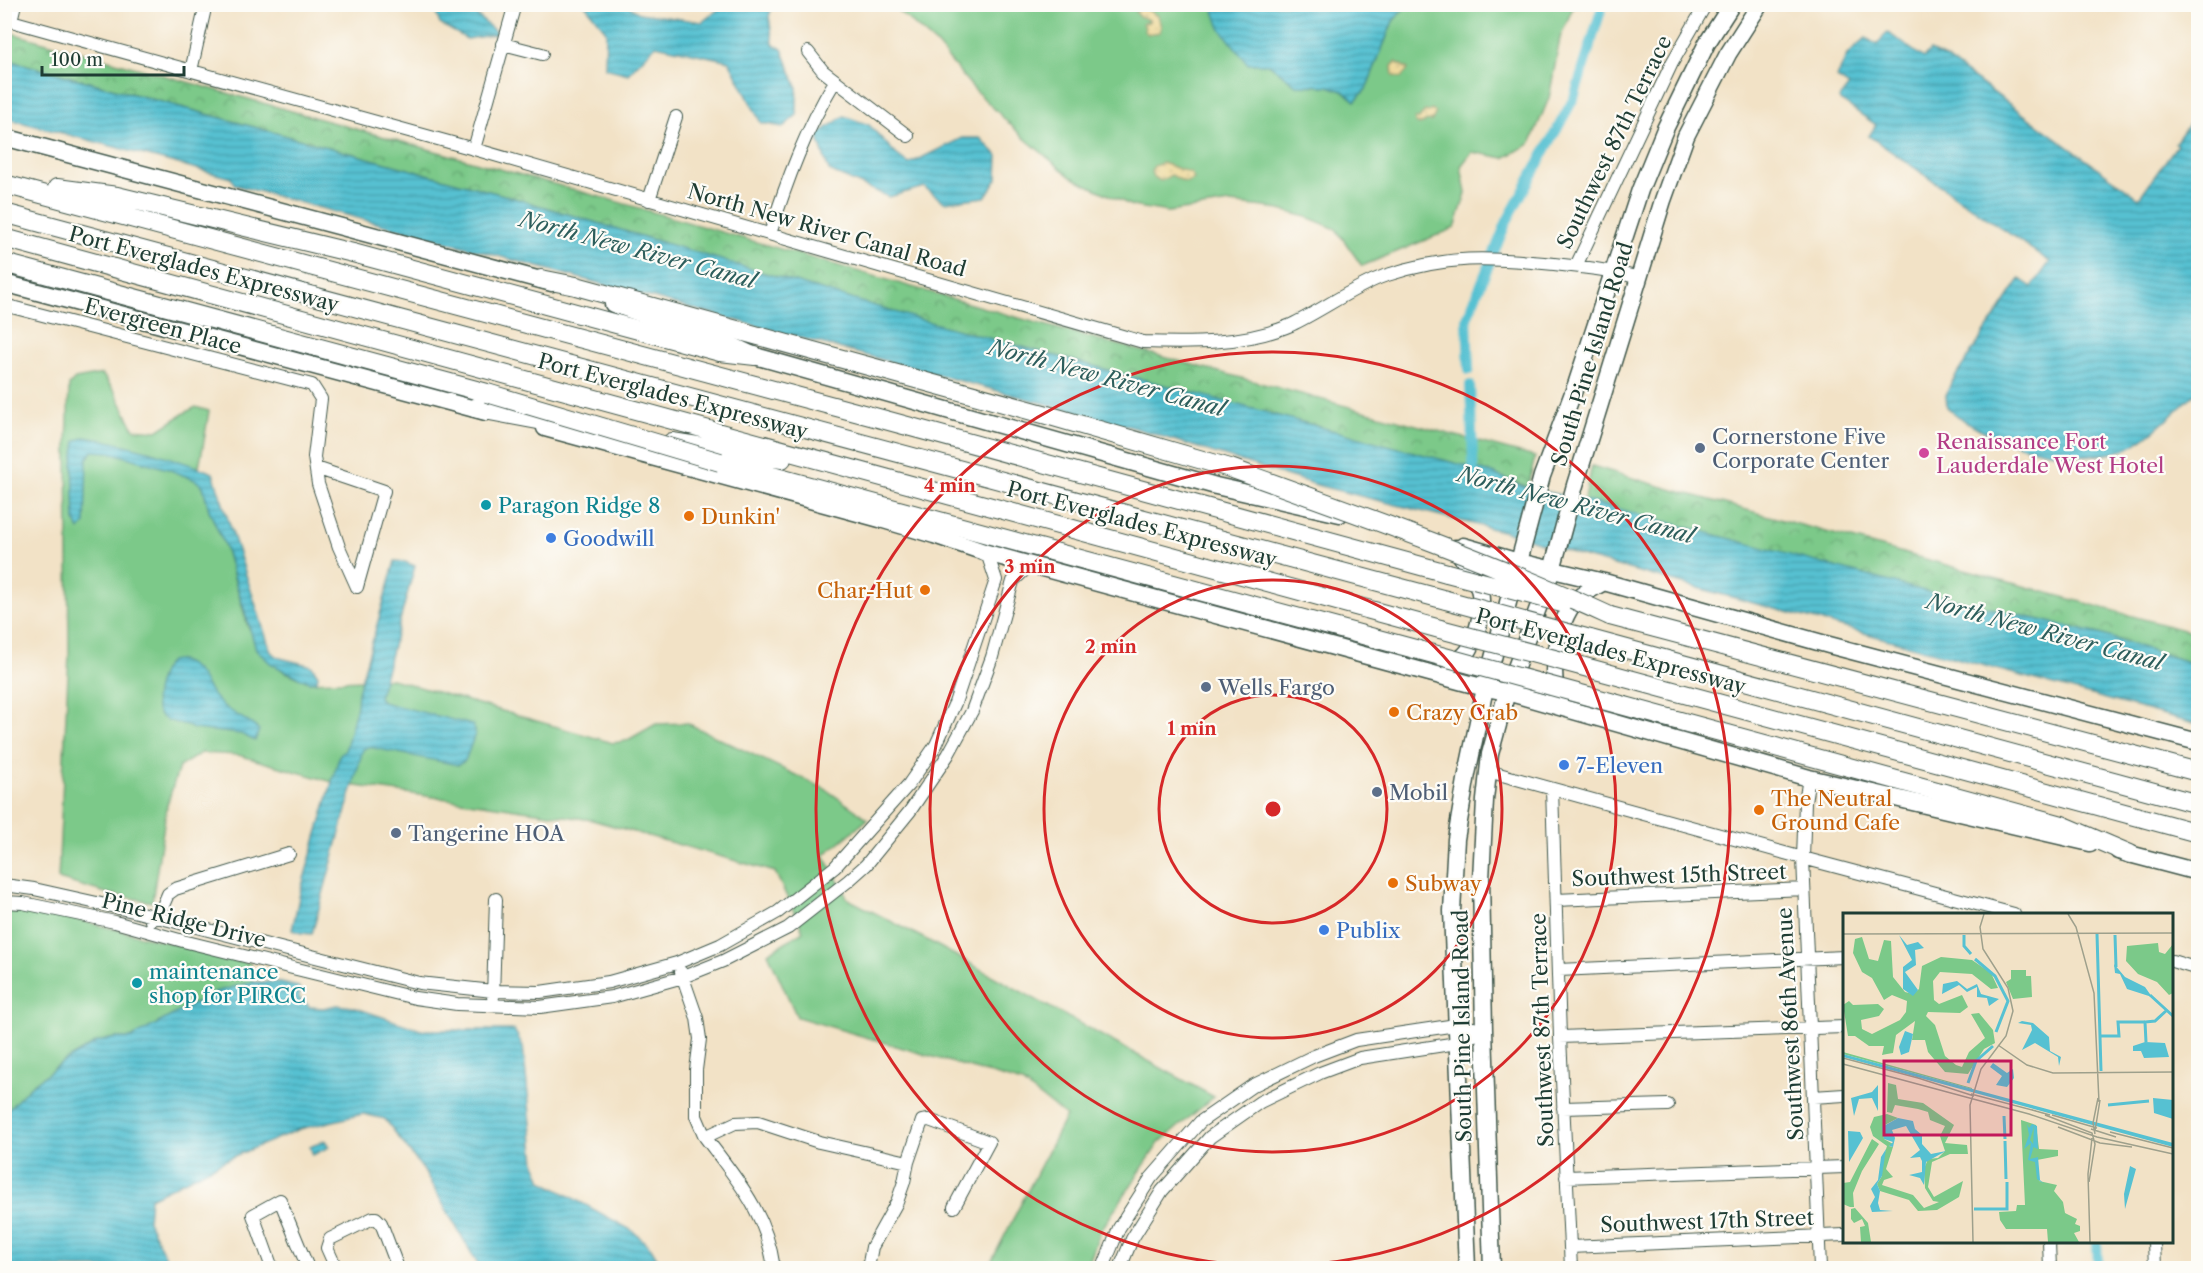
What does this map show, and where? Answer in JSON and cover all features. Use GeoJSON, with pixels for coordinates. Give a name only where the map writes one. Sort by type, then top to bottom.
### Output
{"type":"FeatureCollection","features":[{"type":"Feature","properties":{"kind":"highway"},"geometry":{"type":"LineString","coordinates":[[4,183],[117,196],[140,201],[353,253],[720,352],[754,356]]}},
{"type":"Feature","properties":{"kind":"highway","name":"Port Everglades Expressway"},"geometry":{"type":"LineString","coordinates":[[4,183],[1447,573],[2199,772]]}},
{"type":"Feature","properties":{"kind":"highway"},"geometry":{"type":"LineString","coordinates":[[4,213],[2199,804]]}},
{"type":"Feature","properties":{"kind":"highway","name":"Port Everglades Expressway"},"geometry":{"type":"LineString","coordinates":[[4,238],[2199,833]]}},
{"type":"Feature","properties":{"kind":"highway"},"geometry":{"type":"LineString","coordinates":[[4,263],[487,393],[720,462],[2062,825],[2130,854]]}},
{"type":"Feature","properties":{"kind":"highway"},"geometry":{"type":"LineString","coordinates":[[541,279],[587,289],[1230,468],[1534,581],[1610,616]]}},
{"type":"Feature","properties":{"kind":"highway"},"geometry":{"type":"LineString","coordinates":[[474,408],[570,426],[864,471]]}},
{"type":"Feature","properties":{"kind":"main road","name":"South Pine Island Road"},"geometry":{"type":"LineString","coordinates":[[1467,1269],[1452,911],[1456,839],[1485,688],[1542,477],[1577,382],[1640,190],[1665,129],[1707,43],[1732,4]]}},
{"type":"Feature","properties":{"kind":"main road","name":"South Pine Island Road"},"geometry":{"type":"LineString","coordinates":[[1492,1269],[1481,879],[1490,754],[1507,692],[1552,570],[1575,485],[1663,200],[1686,136],[1728,54],[1760,4]]}},
{"type":"Feature","properties":{"kind":"main road"},"geometry":{"type":"LineString","coordinates":[[4,137],[541,279],[729,344],[754,356],[1216,486],[1397,527],[1519,562],[1604,582],[1829,645],[2199,742]]}},
{"type":"Feature","properties":{"kind":"main road"},"geometry":{"type":"LineString","coordinates":[[4,283],[891,522],[1030,565],[1507,692],[1809,778],[2026,827],[2199,872]]}},
{"type":"Feature","properties":{"kind":"main road"},"geometry":{"type":"LineString","coordinates":[[1430,673],[1464,658],[1472,648],[1483,613],[1479,586],[1453,544]]}},
{"type":"Feature","properties":{"kind":"main road"},"geometry":{"type":"LineString","coordinates":[[1577,713],[1558,698],[1554,671],[1559,632],[1574,603],[1582,594],[1604,582]]}},
{"type":"Feature","properties":{"kind":"main road"},"geometry":{"type":"LineString","coordinates":[[1456,839],[1469,850],[1477,861],[1481,879]]}},
{"type":"Feature","properties":{"kind":"street"},"geometry":{"type":"LineString","coordinates":[[8,20],[15,4]]}},
{"type":"Feature","properties":{"kind":"street"},"geometry":{"type":"LineString","coordinates":[[191,71],[206,4]]}},
{"type":"Feature","properties":{"kind":"street"},"geometry":{"type":"LineString","coordinates":[[474,149],[515,4]]}},
{"type":"Feature","properties":{"kind":"street","name":"Southwest 87th Terrace"},"geometry":{"type":"LineString","coordinates":[[1576,266],[1672,63],[1706,4]]}},
{"type":"Feature","properties":{"kind":"street","name":"North New River Canal Road"},"geometry":{"type":"LineString","coordinates":[[8,20],[474,149],[1143,342],[1190,344],[1240,339],[1289,326],[1381,277],[1438,262],[1474,258],[1506,259],[1614,271],[1639,278]]}},
{"type":"Feature","properties":{"kind":"street"},"geometry":{"type":"LineString","coordinates":[[503,44],[543,54]]}},
{"type":"Feature","properties":{"kind":"street"},"geometry":{"type":"LineString","coordinates":[[808,52],[823,71],[908,136]]}},
{"type":"Feature","properties":{"kind":"street"},"geometry":{"type":"LineString","coordinates":[[770,234],[787,181],[806,134],[835,81]]}},
{"type":"Feature","properties":{"kind":"street"},"geometry":{"type":"LineString","coordinates":[[649,200],[676,117]]}},
{"type":"Feature","properties":{"kind":"street","name":"Evergreen Place"},"geometry":{"type":"LineString","coordinates":[[4,305],[312,385],[321,399],[314,457],[316,468]]}},
{"type":"Feature","properties":{"kind":"street"},"geometry":{"type":"LineString","coordinates":[[316,468],[384,491],[357,587],[339,547],[318,484],[316,468]]}},
{"type":"Feature","properties":{"kind":"street","name":"Pine Ridge Drive"},"geometry":{"type":"LineString","coordinates":[[4,885],[34,889],[154,916],[418,983],[493,991],[540,992],[609,982],[677,963],[720,945],[778,912],[835,867],[909,784],[936,745],[955,703],[996,580],[987,553]]}},
{"type":"Feature","properties":{"kind":"street","name":"Pine Ridge Drive"},"geometry":{"type":"LineString","coordinates":[[4,902],[23,903],[145,929],[183,941],[415,998],[457,1004],[540,1006],[612,997],[683,977],[723,961],[788,928],[848,881],[873,856],[910,811],[948,755],[967,720],[992,657],[1013,580],[1030,565]]}},
{"type":"Feature","properties":{"kind":"street"},"geometry":{"type":"LineString","coordinates":[[1488,771],[2007,913]]}},
{"type":"Feature","properties":{"kind":"street","name":"Southwest 86th Avenue"},"geometry":{"type":"LineString","coordinates":[[1809,778],[1805,802],[1803,858],[1820,1269]]}},
{"type":"Feature","properties":{"kind":"street","name":"Southwest 87th Terrace"},"geometry":{"type":"LineString","coordinates":[[1552,789],[1560,1037],[1571,1269]]}},
{"type":"Feature","properties":{"kind":"street"},"geometry":{"type":"LineString","coordinates":[[145,929],[162,908],[168,894],[175,889],[289,854]]}},
{"type":"Feature","properties":{"kind":"street","name":"Southwest 15th Street"},"geometry":{"type":"LineString","coordinates":[[1556,900],[1804,889]]}},
{"type":"Feature","properties":{"kind":"street"},"geometry":{"type":"LineString","coordinates":[[493,1005],[496,899]]}},
{"type":"Feature","properties":{"kind":"street"},"geometry":{"type":"LineString","coordinates":[[1559,969],[1843,957]]}},
{"type":"Feature","properties":{"kind":"street"},"geometry":{"type":"LineString","coordinates":[[2173,961],[2199,969]]}},
{"type":"Feature","properties":{"kind":"street"},"geometry":{"type":"LineString","coordinates":[[677,963],[697,1018],[700,1039],[696,1070],[696,1116],[705,1137],[733,1175],[764,1225],[774,1269]]}},
{"type":"Feature","properties":{"kind":"street"},"geometry":{"type":"LineString","coordinates":[[1103,1269],[1119,1228],[1151,1178],[1200,1122],[1252,1086],[1310,1057],[1356,1040],[1456,1025],[1484,1030]]}},
{"type":"Feature","properties":{"kind":"street"},"geometry":{"type":"LineString","coordinates":[[1560,1037],[1843,1027]]}},
{"type":"Feature","properties":{"kind":"street"},"geometry":{"type":"LineString","coordinates":[[1120,1269],[1132,1239],[1162,1191],[1210,1137],[1260,1102],[1320,1073],[1360,1058],[1457,1043],[1484,1030]]}},
{"type":"Feature","properties":{"kind":"street"},"geometry":{"type":"LineString","coordinates":[[1813,1096],[1843,1095]]}},
{"type":"Feature","properties":{"kind":"street"},"geometry":{"type":"LineString","coordinates":[[1563,1108],[1668,1105]]}},
{"type":"Feature","properties":{"kind":"street"},"geometry":{"type":"LineString","coordinates":[[868,1269],[872,1246],[897,1202],[922,1121],[929,1120],[990,1142],[954,1207]]}},
{"type":"Feature","properties":{"kind":"street"},"geometry":{"type":"LineString","coordinates":[[705,1137],[735,1123],[758,1122],[819,1142],[908,1162]]}},
{"type":"Feature","properties":{"kind":"street"},"geometry":{"type":"LineString","coordinates":[[1566,1178],[1843,1167]]}},
{"type":"Feature","properties":{"kind":"street"},"geometry":{"type":"LineString","coordinates":[[272,1269],[253,1215],[280,1200],[308,1269]]}},
{"type":"Feature","properties":{"kind":"street"},"geometry":{"type":"LineString","coordinates":[[336,1269],[327,1248],[330,1239],[373,1218],[381,1223],[398,1269]]}},
{"type":"Feature","properties":{"kind":"street","name":"Southwest 17th Street"},"geometry":{"type":"LineString","coordinates":[[1570,1246],[1843,1235]]}},
{"type":"Feature","properties":{"kind":"street"},"geometry":{"type":"LineString","coordinates":[[2049,1243],[2050,1269]]}},
{"type":"Feature","properties":{"kind":"street"},"geometry":{"type":"LineString","coordinates":[[2154,1243],[2155,1269]]}},
{"type":"Feature","properties":{"kind":"green space"},"geometry":{"type":"Polygon","coordinates":[[[892,5],[1212,5],[1269,64],[1296,85],[1328,86],[1343,91],[1355,101],[1366,89],[1393,21],[1407,5],[1574,5],[1560,38],[1549,98],[1530,144],[1504,158],[1472,152],[1461,166],[1466,193],[1455,228],[1362,266],[1336,229],[1307,217],[1272,208],[1230,203],[1168,212],[1132,206],[1071,177],[1023,137],[973,88],[936,44],[892,5]]]}},
{"type":"Feature","properties":{"kind":"green space"},"geometry":{"type":"Polygon","coordinates":[[[4,31],[611,200],[1026,320],[1535,457],[1528,487],[1491,473],[925,321],[507,196],[5,59],[4,31]]]}},
{"type":"Feature","properties":{"kind":"green space"},"geometry":{"type":"Polygon","coordinates":[[[102,374],[115,392],[134,429],[157,431],[196,407],[209,411],[196,480],[203,486],[209,510],[225,546],[248,627],[283,671],[309,682],[392,679],[613,743],[626,741],[656,724],[687,723],[825,789],[868,819],[824,855],[848,899],[1214,1097],[1159,1143],[1101,1230],[1087,1268],[988,1268],[1066,1116],[1022,1083],[797,1017],[768,953],[803,931],[775,872],[592,820],[336,783],[238,755],[201,753],[179,767],[167,805],[152,902],[106,893],[58,879],[69,654],[67,447],[69,385],[75,379],[102,374]]]}},
{"type":"Feature","properties":{"kind":"green space"},"geometry":{"type":"Polygon","coordinates":[[[1592,466],[2198,634],[2198,665],[2099,634],[1969,603],[1584,502],[1592,466]]]}},
{"type":"Feature","properties":{"kind":"green space"},"geometry":{"type":"Polygon","coordinates":[[[5,908],[50,913],[250,963],[253,982],[215,992],[131,1038],[115,1038],[97,1042],[63,1062],[31,1086],[5,1113],[5,908]]]}},
{"type":"Feature","properties":{"kind":"sand"},"geometry":{"type":"Polygon","coordinates":[[[1144,8],[1158,16],[1160,32],[1148,34],[1144,31],[1143,23],[1149,20],[1139,16],[1135,11],[1144,8]]]}},
{"type":"Feature","properties":{"kind":"sand"},"geometry":{"type":"Polygon","coordinates":[[[1396,62],[1408,69],[1401,78],[1393,76],[1392,66],[1396,62]]]}},
{"type":"Feature","properties":{"kind":"sand"},"geometry":{"type":"Polygon","coordinates":[[[1425,111],[1436,112],[1432,121],[1420,125],[1415,123],[1415,119],[1419,119],[1425,111]]]}},
{"type":"Feature","properties":{"kind":"sand"},"geometry":{"type":"Polygon","coordinates":[[[1162,163],[1191,173],[1194,179],[1185,182],[1171,175],[1161,181],[1153,177],[1151,171],[1154,166],[1162,163]]]}},
{"type":"Feature","properties":{"kind":"water"},"geometry":{"type":"Polygon","coordinates":[[[433,5],[465,5],[498,34],[467,39],[440,24],[433,5]]]}},
{"type":"Feature","properties":{"kind":"water"},"geometry":{"type":"Polygon","coordinates":[[[585,5],[627,5],[639,13],[702,22],[724,5],[773,5],[769,16],[773,44],[782,49],[797,87],[797,115],[783,127],[761,123],[729,61],[656,45],[628,74],[605,68],[606,31],[585,5]]]}},
{"type":"Feature","properties":{"kind":"water"},"geometry":{"type":"Polygon","coordinates":[[[1212,5],[1407,5],[1393,21],[1366,89],[1355,101],[1343,91],[1328,86],[1296,85],[1269,64],[1248,64],[1220,28],[1212,5]]]}},
{"type":"Feature","properties":{"kind":"water"},"geometry":{"type":"Polygon","coordinates":[[[1887,32],[1924,58],[1930,51],[1947,59],[2139,198],[2198,113],[2198,391],[2142,440],[2123,450],[2103,454],[2056,453],[2030,448],[1983,431],[1963,420],[1947,407],[1946,395],[1951,383],[2020,279],[2032,287],[2050,262],[1869,136],[1876,125],[1839,99],[1849,86],[1837,78],[1847,55],[1866,38],[1877,45],[1887,32]]]}},
{"type":"Feature","properties":{"kind":"water","name":"North New River Canal"},"geometry":{"type":"Polygon","coordinates":[[[4,59],[507,196],[925,321],[1492,473],[1522,486],[1604,505],[1969,603],[2099,634],[2198,665],[2198,724],[1588,558],[1506,532],[1320,486],[1135,428],[235,185],[231,178],[5,118],[4,59]]]}},
{"type":"Feature","properties":{"kind":"water"},"geometry":{"type":"Polygon","coordinates":[[[844,116],[869,125],[896,154],[909,164],[962,138],[980,138],[998,156],[997,179],[985,197],[944,202],[924,187],[889,197],[829,171],[817,135],[844,116]]]}},
{"type":"Feature","properties":{"kind":"water"},"geometry":{"type":"Polygon","coordinates":[[[85,437],[150,452],[213,473],[271,652],[280,658],[312,666],[318,675],[317,681],[309,682],[283,670],[270,663],[256,649],[225,546],[209,510],[203,486],[195,480],[168,469],[109,452],[92,451],[87,459],[85,524],[79,530],[75,521],[73,463],[76,441],[85,437]]]}},
{"type":"Feature","properties":{"kind":"water"},"geometry":{"type":"Polygon","coordinates":[[[395,561],[415,566],[379,697],[382,702],[473,725],[475,734],[465,761],[458,765],[369,747],[363,749],[312,934],[301,933],[292,930],[300,893],[340,754],[345,751],[357,706],[358,692],[395,561]]]}},
{"type":"Feature","properties":{"kind":"water"},"geometry":{"type":"Polygon","coordinates":[[[176,660],[198,672],[221,704],[259,730],[255,741],[241,734],[193,729],[162,717],[158,712],[155,697],[162,673],[170,661],[176,660]]]}},
{"type":"Feature","properties":{"kind":"water"},"geometry":{"type":"Polygon","coordinates":[[[253,982],[277,982],[299,987],[299,998],[310,1007],[323,1008],[337,1005],[353,1007],[421,1030],[514,1030],[523,1046],[535,1162],[542,1181],[633,1231],[651,1248],[663,1268],[480,1268],[424,1171],[385,1119],[363,1114],[300,1129],[232,1157],[150,1198],[148,1221],[171,1268],[5,1268],[5,1113],[31,1086],[63,1062],[97,1042],[115,1038],[131,1038],[215,992],[253,982]]]}},
{"type":"Feature","properties":{"kind":"water"},"geometry":{"type":"Polygon","coordinates":[[[325,1140],[329,1147],[313,1155],[310,1147],[325,1140]]]}},
{"type":"Feature","properties":{"kind":"waterway"},"geometry":{"type":"LineString","coordinates":[[1469,370],[1467,318],[1507,221],[1574,98],[1603,4]]}},
{"type":"Feature","properties":{"kind":"waterway","name":"North New River Canal"},"geometry":{"type":"LineString","coordinates":[[1470,385],[1474,481]]}},
{"type":"Feature","properties":{"kind":"waterway"},"geometry":{"type":"LineString","coordinates":[[2097,1243],[2098,1268]]}},
{"type":"Feature","properties":{"kind":"place","name":"Cornerstone Five Corporate Center"},"geometry":{"type":"Point","coordinates":[1700,448]}},
{"type":"Feature","properties":{"kind":"place","name":"Renaissance Fort Lauderdale West Hotel"},"geometry":{"type":"Point","coordinates":[1924,453]}},
{"type":"Feature","properties":{"kind":"place","name":"Paragon Ridge 8"},"geometry":{"type":"Point","coordinates":[486,505]}},
{"type":"Feature","properties":{"kind":"place","name":"Dunkin'"},"geometry":{"type":"Point","coordinates":[689,516]}},
{"type":"Feature","properties":{"kind":"place","name":"Goodwill"},"geometry":{"type":"Point","coordinates":[551,538]}},
{"type":"Feature","properties":{"kind":"place","name":"Char-Hut"},"geometry":{"type":"Point","coordinates":[925,590]}},
{"type":"Feature","properties":{"kind":"place","name":"Wells Fargo"},"geometry":{"type":"Point","coordinates":[1206,687]}},
{"type":"Feature","properties":{"kind":"place","name":"Crazy Crab"},"geometry":{"type":"Point","coordinates":[1394,712]}},
{"type":"Feature","properties":{"kind":"place","name":"7-Eleven"},"geometry":{"type":"Point","coordinates":[1564,765]}},
{"type":"Feature","properties":{"kind":"place","name":"Mobil"},"geometry":{"type":"Point","coordinates":[1377,792]}},
{"type":"Feature","properties":{"kind":"place","name":"The Neutral Ground Cafe"},"geometry":{"type":"Point","coordinates":[1759,810]}},
{"type":"Feature","properties":{"kind":"place","name":"Tangerine HOA"},"geometry":{"type":"Point","coordinates":[396,833]}},
{"type":"Feature","properties":{"kind":"place","name":"Subway"},"geometry":{"type":"Point","coordinates":[1393,883]}},
{"type":"Feature","properties":{"kind":"place","name":"Publix"},"geometry":{"type":"Point","coordinates":[1324,930]}},
{"type":"Feature","properties":{"kind":"place","name":"maintenance shop for PIRCC"},"geometry":{"type":"Point","coordinates":[137,983]}}]}
